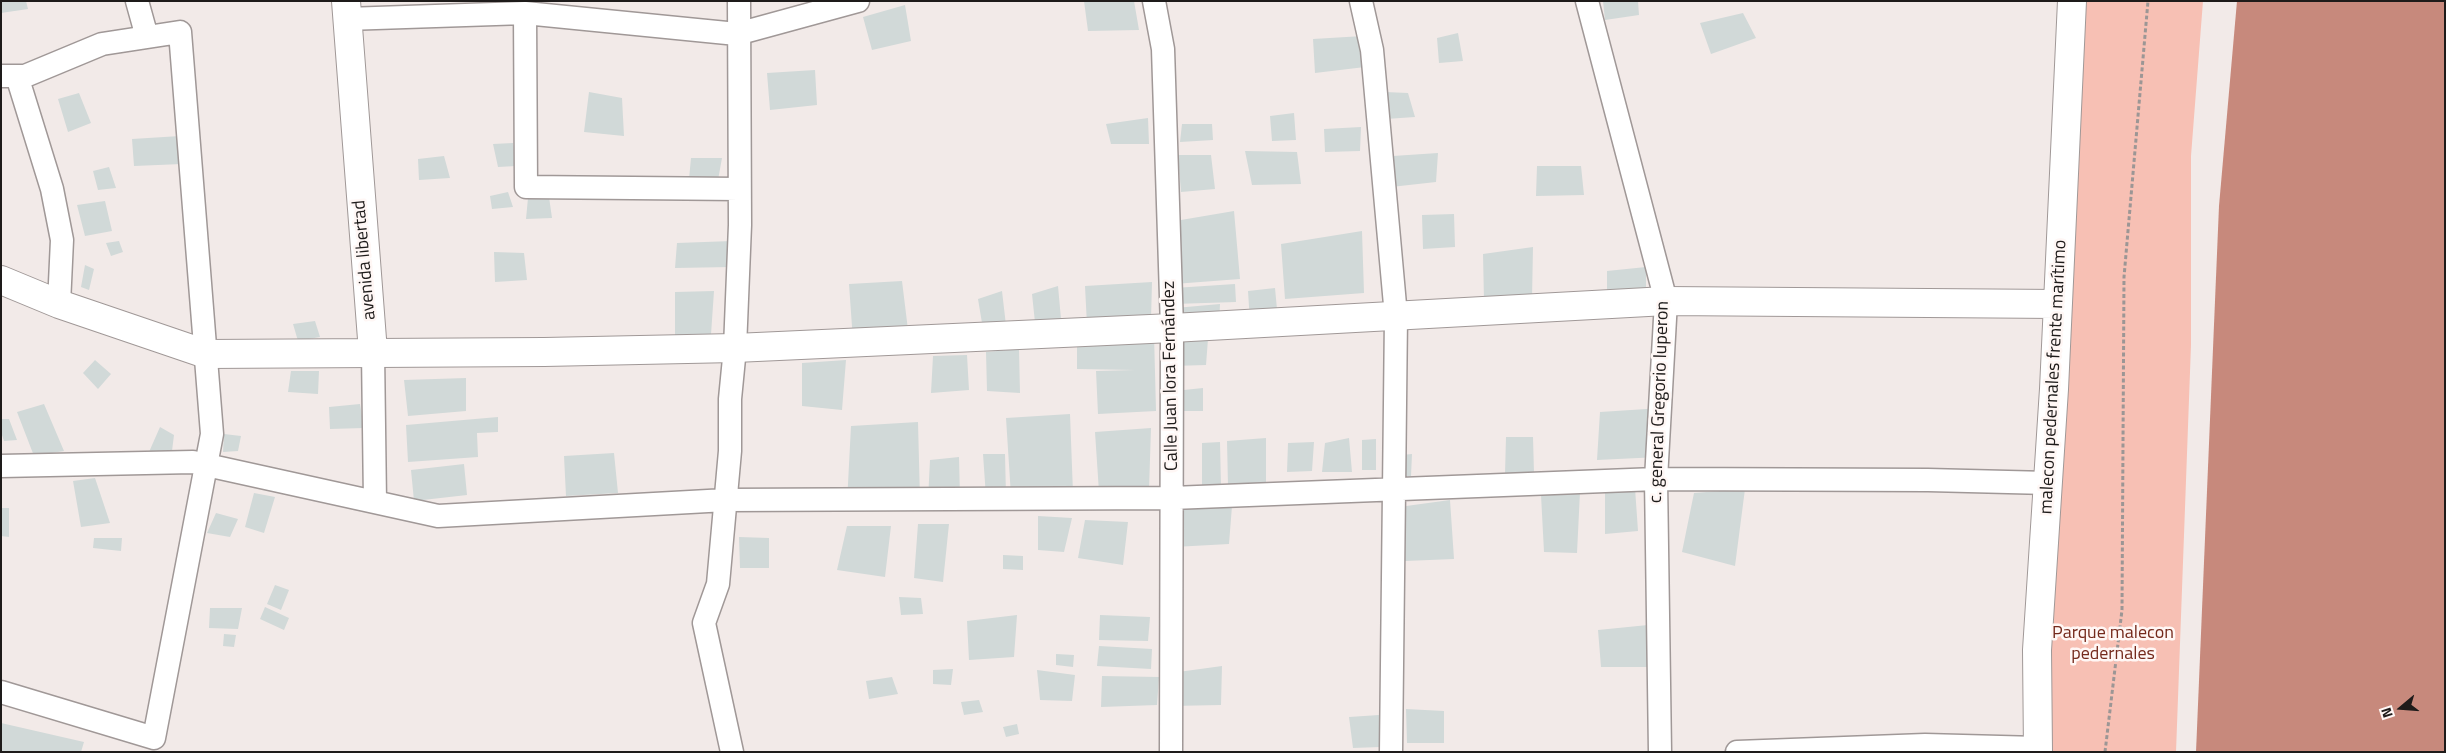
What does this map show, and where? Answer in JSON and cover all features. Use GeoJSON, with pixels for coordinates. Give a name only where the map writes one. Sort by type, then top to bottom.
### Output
{"type":"FeatureCollection","features":[{"type":"Feature","properties":{"kind":"main road","name":"malecon pedernales frente marítimo"},"geometry":{"type":"LineString","coordinates":[[2038,750],[2037,650],[2058,304],[2072,1]]}},
{"type":"Feature","properties":{"kind":"main road","name":"avenida libertad"},"geometry":{"type":"LineString","coordinates":[[346,10],[373,352]]}},
{"type":"Feature","properties":{"kind":"main road"},"geometry":{"type":"LineString","coordinates":[[1,280],[60,304],[206,354],[544,352],[735,348],[1172,328],[1666,301],[2058,304]]}},
{"type":"Feature","properties":{"kind":"street"},"geometry":{"type":"LineString","coordinates":[[137,1],[147,37]]}},
{"type":"Feature","properties":{"kind":"street"},"geometry":{"type":"LineString","coordinates":[[732,752],[704,623],[718,584],[726,500],[735,348],[740,189],[737,34],[739,1]]}},
{"type":"Feature","properties":{"kind":"street"},"geometry":{"type":"LineString","coordinates":[[346,10],[525,14],[737,34],[858,1]]}},
{"type":"Feature","properties":{"kind":"street","name":"Calle Juan lora Fernández"},"geometry":{"type":"LineString","coordinates":[[1154,1],[1163,49],[1172,328],[1171,752]]}},
{"type":"Feature","properties":{"kind":"street"},"geometry":{"type":"LineString","coordinates":[[1361,1],[1372,50],[1396,316],[1392,752]]}},
{"type":"Feature","properties":{"kind":"street","name":"c. general Gregorio luperon"},"geometry":{"type":"LineString","coordinates":[[1587,1],[1666,301],[1656,479],[1660,752]]}},
{"type":"Feature","properties":{"kind":"street"},"geometry":{"type":"LineString","coordinates":[[525,14],[526,187],[740,189]]}},
{"type":"Feature","properties":{"kind":"street"},"geometry":{"type":"LineString","coordinates":[[1,692],[154,738],[212,434],[180,32],[102,44],[25,76],[9,76],[52,189],[62,240],[60,304]]}},
{"type":"Feature","properties":{"kind":"street","name":"avenida libertad"},"geometry":{"type":"LineString","coordinates":[[373,352],[375,502]]}},
{"type":"Feature","properties":{"kind":"street"},"geometry":{"type":"LineString","coordinates":[[1,466],[193,462],[438,516],[726,500],[1172,498],[1656,479],[1928,480],[2048,483]]}},
{"type":"Feature","properties":{"kind":"street"},"geometry":{"type":"LineString","coordinates":[[1737,752],[1926,745],[2038,750]]}},
{"type":"Feature","properties":{"kind":"path"},"geometry":{"type":"LineString","coordinates":[[2106,752],[2122,610],[2124,277],[2148,1]]}},
{"type":"Feature","properties":{"kind":"green space","name":"Parque malecon pedernales"},"geometry":{"type":"Polygon","coordinates":[[[2072,1],[2203,1],[2191,156],[2191,345],[2176,752],[2045,752],[2072,1]]]}},
{"type":"Feature","properties":{"kind":"shaded area"},"geometry":{"type":"Polygon","coordinates":[[[2237,1],[2445,1],[2445,752],[2196,752],[2219,206],[2237,1]]]}},
{"type":"Feature","properties":{"kind":"building"},"geometry":{"type":"Polygon","coordinates":[[[1,1],[26,1],[28,9],[1,13],[1,1]]]}},
{"type":"Feature","properties":{"kind":"building"},"geometry":{"type":"Polygon","coordinates":[[[1084,1],[1134,1],[1139,30],[1088,31],[1084,1]]]}},
{"type":"Feature","properties":{"kind":"building"},"geometry":{"type":"Polygon","coordinates":[[[1603,1],[1638,1],[1639,15],[1605,20],[1603,1]]]}},
{"type":"Feature","properties":{"kind":"building"},"geometry":{"type":"Polygon","coordinates":[[[905,5],[911,41],[872,50],[863,17],[905,5]]]}},
{"type":"Feature","properties":{"kind":"building"},"geometry":{"type":"Polygon","coordinates":[[[1743,13],[1756,38],[1711,54],[1700,23],[1743,13]]]}},
{"type":"Feature","properties":{"kind":"building"},"geometry":{"type":"Polygon","coordinates":[[[1458,33],[1463,61],[1439,63],[1437,38],[1458,33]]]}},
{"type":"Feature","properties":{"kind":"building"},"geometry":{"type":"Polygon","coordinates":[[[1363,36],[1365,67],[1315,73],[1313,39],[1363,36]]]}},
{"type":"Feature","properties":{"kind":"building"},"geometry":{"type":"Polygon","coordinates":[[[815,70],[817,105],[770,110],[767,73],[815,70]]]}},
{"type":"Feature","properties":{"kind":"building"},"geometry":{"type":"Polygon","coordinates":[[[589,92],[622,98],[624,136],[584,132],[589,92]]]}},
{"type":"Feature","properties":{"kind":"building"},"geometry":{"type":"Polygon","coordinates":[[[1385,92],[1408,93],[1415,117],[1386,119],[1385,92]]]}},
{"type":"Feature","properties":{"kind":"building"},"geometry":{"type":"Polygon","coordinates":[[[79,93],[91,123],[68,132],[58,99],[79,93]]]}},
{"type":"Feature","properties":{"kind":"building"},"geometry":{"type":"Polygon","coordinates":[[[1294,113],[1296,140],[1272,141],[1270,116],[1294,113]]]}},
{"type":"Feature","properties":{"kind":"building"},"geometry":{"type":"Polygon","coordinates":[[[1148,118],[1149,144],[1111,144],[1106,124],[1148,118]]]}},
{"type":"Feature","properties":{"kind":"building"},"geometry":{"type":"Polygon","coordinates":[[[1182,124],[1212,124],[1213,140],[1180,142],[1182,124]]]}},
{"type":"Feature","properties":{"kind":"building"},"geometry":{"type":"Polygon","coordinates":[[[1361,127],[1360,151],[1325,152],[1324,129],[1361,127]]]}},
{"type":"Feature","properties":{"kind":"building"},"geometry":{"type":"Polygon","coordinates":[[[180,136],[182,164],[134,166],[132,139],[180,136]]]}},
{"type":"Feature","properties":{"kind":"building"},"geometry":{"type":"Polygon","coordinates":[[[513,143],[516,166],[498,167],[493,144],[513,143]]]}},
{"type":"Feature","properties":{"kind":"building"},"geometry":{"type":"Polygon","coordinates":[[[1245,151],[1297,152],[1301,184],[1252,185],[1245,151]]]}},
{"type":"Feature","properties":{"kind":"building"},"geometry":{"type":"Polygon","coordinates":[[[1438,153],[1436,182],[1391,187],[1393,156],[1438,153]]]}},
{"type":"Feature","properties":{"kind":"building"},"geometry":{"type":"Polygon","coordinates":[[[1178,155],[1211,155],[1215,189],[1181,192],[1178,155]]]}},
{"type":"Feature","properties":{"kind":"building"},"geometry":{"type":"Polygon","coordinates":[[[444,156],[450,178],[419,180],[418,159],[444,156]]]}},
{"type":"Feature","properties":{"kind":"building"},"geometry":{"type":"Polygon","coordinates":[[[691,158],[722,158],[718,180],[689,179],[691,158]]]}},
{"type":"Feature","properties":{"kind":"building"},"geometry":{"type":"Polygon","coordinates":[[[1537,166],[1581,166],[1584,195],[1536,196],[1537,166]]]}},
{"type":"Feature","properties":{"kind":"building"},"geometry":{"type":"Polygon","coordinates":[[[109,167],[116,188],[98,190],[93,171],[109,167]]]}},
{"type":"Feature","properties":{"kind":"building"},"geometry":{"type":"Polygon","coordinates":[[[508,192],[513,207],[492,209],[490,196],[508,192]]]}},
{"type":"Feature","properties":{"kind":"building"},"geometry":{"type":"Polygon","coordinates":[[[549,197],[552,218],[526,219],[528,198],[549,197]]]}},
{"type":"Feature","properties":{"kind":"building"},"geometry":{"type":"Polygon","coordinates":[[[105,201],[112,231],[85,236],[77,205],[105,201]]]}},
{"type":"Feature","properties":{"kind":"building"},"geometry":{"type":"Polygon","coordinates":[[[1234,211],[1240,279],[1174,284],[1175,221],[1234,211]]]}},
{"type":"Feature","properties":{"kind":"building"},"geometry":{"type":"Polygon","coordinates":[[[1454,214],[1455,247],[1423,249],[1422,215],[1454,214]]]}},
{"type":"Feature","properties":{"kind":"building"},"geometry":{"type":"Polygon","coordinates":[[[1362,231],[1364,293],[1285,299],[1281,244],[1362,231]]]}},
{"type":"Feature","properties":{"kind":"building"},"geometry":{"type":"Polygon","coordinates":[[[119,241],[123,252],[111,256],[106,243],[119,241]]]}},
{"type":"Feature","properties":{"kind":"building"},"geometry":{"type":"Polygon","coordinates":[[[732,241],[731,267],[675,268],[677,243],[732,241]]]}},
{"type":"Feature","properties":{"kind":"building"},"geometry":{"type":"Polygon","coordinates":[[[1533,247],[1532,299],[1484,301],[1483,254],[1533,247]]]}},
{"type":"Feature","properties":{"kind":"building"},"geometry":{"type":"Polygon","coordinates":[[[494,252],[524,253],[527,280],[495,282],[494,252]]]}},
{"type":"Feature","properties":{"kind":"building"},"geometry":{"type":"Polygon","coordinates":[[[85,265],[94,269],[89,290],[81,287],[85,265]]]}},
{"type":"Feature","properties":{"kind":"building"},"geometry":{"type":"Polygon","coordinates":[[[1646,267],[1646,295],[1607,298],[1607,271],[1646,267]]]}},
{"type":"Feature","properties":{"kind":"building"},"geometry":{"type":"Polygon","coordinates":[[[902,281],[909,338],[853,341],[849,284],[902,281]]]}},
{"type":"Feature","properties":{"kind":"building"},"geometry":{"type":"Polygon","coordinates":[[[1152,282],[1151,320],[1087,325],[1085,286],[1152,282]]]}},
{"type":"Feature","properties":{"kind":"building"},"geometry":{"type":"Polygon","coordinates":[[[1235,284],[1236,302],[1174,304],[1174,288],[1235,284]]]}},
{"type":"Feature","properties":{"kind":"building"},"geometry":{"type":"Polygon","coordinates":[[[1058,286],[1062,330],[1036,332],[1032,294],[1058,286]]]}},
{"type":"Feature","properties":{"kind":"building"},"geometry":{"type":"Polygon","coordinates":[[[1275,288],[1278,320],[1250,322],[1248,291],[1275,288]]]}},
{"type":"Feature","properties":{"kind":"building"},"geometry":{"type":"Polygon","coordinates":[[[714,291],[710,349],[675,347],[675,292],[714,291]]]}},
{"type":"Feature","properties":{"kind":"building"},"geometry":{"type":"Polygon","coordinates":[[[1002,291],[1007,334],[984,335],[978,299],[1002,291]]]}},
{"type":"Feature","properties":{"kind":"building"},"geometry":{"type":"Polygon","coordinates":[[[1220,304],[1219,324],[1175,325],[1175,308],[1220,304]]]}},
{"type":"Feature","properties":{"kind":"building"},"geometry":{"type":"Polygon","coordinates":[[[315,321],[320,337],[298,341],[293,324],[315,321]]]}},
{"type":"Feature","properties":{"kind":"building"},"geometry":{"type":"Polygon","coordinates":[[[1154,334],[1156,411],[1098,414],[1096,371],[1135,370],[1077,369],[1077,338],[1154,334]]]}},
{"type":"Feature","properties":{"kind":"building"},"geometry":{"type":"Polygon","coordinates":[[[1208,339],[1206,365],[1172,366],[1171,340],[1208,339]]]}},
{"type":"Feature","properties":{"kind":"building"},"geometry":{"type":"Polygon","coordinates":[[[1019,349],[1020,393],[987,391],[986,352],[1019,349]]]}},
{"type":"Feature","properties":{"kind":"building"},"geometry":{"type":"Polygon","coordinates":[[[967,355],[969,390],[931,393],[933,356],[967,355]]]}},
{"type":"Feature","properties":{"kind":"building"},"geometry":{"type":"Polygon","coordinates":[[[95,360],[111,374],[98,389],[83,373],[95,360]]]}},
{"type":"Feature","properties":{"kind":"building"},"geometry":{"type":"Polygon","coordinates":[[[846,360],[842,410],[802,406],[802,363],[846,360]]]}},
{"type":"Feature","properties":{"kind":"building"},"geometry":{"type":"Polygon","coordinates":[[[291,371],[319,371],[318,394],[288,392],[291,371]]]}},
{"type":"Feature","properties":{"kind":"building"},"geometry":{"type":"Polygon","coordinates":[[[466,378],[466,411],[408,416],[404,380],[466,378]]]}},
{"type":"Feature","properties":{"kind":"building"},"geometry":{"type":"Polygon","coordinates":[[[1203,388],[1203,411],[1174,411],[1174,391],[1203,388]]]}},
{"type":"Feature","properties":{"kind":"building"},"geometry":{"type":"Polygon","coordinates":[[[44,404],[64,451],[34,456],[17,412],[44,404]]]}},
{"type":"Feature","properties":{"kind":"building"},"geometry":{"type":"Polygon","coordinates":[[[360,404],[364,428],[330,429],[329,407],[360,404]]]}},
{"type":"Feature","properties":{"kind":"building"},"geometry":{"type":"Polygon","coordinates":[[[1662,408],[1659,457],[1597,460],[1600,412],[1662,408]]]}},
{"type":"Feature","properties":{"kind":"building"},"geometry":{"type":"Polygon","coordinates":[[[1070,414],[1073,493],[1011,496],[1006,418],[1070,414]]]}},
{"type":"Feature","properties":{"kind":"building"},"geometry":{"type":"Polygon","coordinates":[[[498,417],[498,432],[477,433],[478,457],[408,462],[406,425],[498,417]]]}},
{"type":"Feature","properties":{"kind":"building"},"geometry":{"type":"Polygon","coordinates":[[[1,419],[9,419],[17,440],[4,441],[1,432],[1,419]]]}},
{"type":"Feature","properties":{"kind":"building"},"geometry":{"type":"Polygon","coordinates":[[[918,422],[920,500],[847,503],[851,426],[918,422]]]}},
{"type":"Feature","properties":{"kind":"building"},"geometry":{"type":"Polygon","coordinates":[[[160,427],[174,435],[172,451],[149,452],[160,427]]]}},
{"type":"Feature","properties":{"kind":"building"},"geometry":{"type":"Polygon","coordinates":[[[1151,428],[1149,490],[1099,492],[1095,432],[1151,428]]]}},
{"type":"Feature","properties":{"kind":"building"},"geometry":{"type":"Polygon","coordinates":[[[224,434],[241,436],[238,451],[223,452],[224,434]]]}},
{"type":"Feature","properties":{"kind":"building"},"geometry":{"type":"Polygon","coordinates":[[[1506,437],[1533,437],[1534,473],[1505,474],[1506,437]]]}},
{"type":"Feature","properties":{"kind":"building"},"geometry":{"type":"Polygon","coordinates":[[[1266,438],[1266,485],[1228,486],[1227,441],[1266,438]]]}},
{"type":"Feature","properties":{"kind":"building"},"geometry":{"type":"Polygon","coordinates":[[[1349,438],[1352,472],[1322,472],[1325,443],[1349,438]]]}},
{"type":"Feature","properties":{"kind":"building"},"geometry":{"type":"Polygon","coordinates":[[[1376,439],[1376,470],[1362,470],[1362,440],[1376,439]]]}},
{"type":"Feature","properties":{"kind":"building"},"geometry":{"type":"Polygon","coordinates":[[[1220,442],[1221,487],[1202,487],[1202,443],[1220,442]]]}},
{"type":"Feature","properties":{"kind":"building"},"geometry":{"type":"Polygon","coordinates":[[[1314,442],[1312,471],[1287,472],[1288,443],[1314,442]]]}},
{"type":"Feature","properties":{"kind":"building"},"geometry":{"type":"Polygon","coordinates":[[[614,453],[618,493],[566,496],[564,456],[614,453]]]}},
{"type":"Feature","properties":{"kind":"building"},"geometry":{"type":"Polygon","coordinates":[[[983,454],[1005,454],[1006,496],[986,497],[983,454]]]}},
{"type":"Feature","properties":{"kind":"building"},"geometry":{"type":"Polygon","coordinates":[[[1412,454],[1411,476],[1392,477],[1391,456],[1412,454]]]}},
{"type":"Feature","properties":{"kind":"building"},"geometry":{"type":"Polygon","coordinates":[[[959,457],[960,498],[928,500],[930,460],[959,457]]]}},
{"type":"Feature","properties":{"kind":"building"},"geometry":{"type":"Polygon","coordinates":[[[464,464],[467,495],[414,501],[411,470],[464,464]]]}},
{"type":"Feature","properties":{"kind":"building"},"geometry":{"type":"Polygon","coordinates":[[[95,478],[110,523],[81,527],[73,481],[95,478]]]}},
{"type":"Feature","properties":{"kind":"building"},"geometry":{"type":"Polygon","coordinates":[[[1635,488],[1638,531],[1605,534],[1605,491],[1635,488]]]}},
{"type":"Feature","properties":{"kind":"building"},"geometry":{"type":"Polygon","coordinates":[[[1745,489],[1735,566],[1682,552],[1694,493],[1745,489]]]}},
{"type":"Feature","properties":{"kind":"building"},"geometry":{"type":"Polygon","coordinates":[[[1580,492],[1577,553],[1544,552],[1541,495],[1580,492]]]}},
{"type":"Feature","properties":{"kind":"building"},"geometry":{"type":"Polygon","coordinates":[[[254,493],[275,497],[264,533],[245,527],[254,493]]]}},
{"type":"Feature","properties":{"kind":"building"},"geometry":{"type":"Polygon","coordinates":[[[1450,500],[1454,559],[1405,561],[1399,507],[1450,500]]]}},
{"type":"Feature","properties":{"kind":"building"},"geometry":{"type":"Polygon","coordinates":[[[1232,506],[1229,544],[1174,547],[1173,507],[1232,506]]]}},
{"type":"Feature","properties":{"kind":"building"},"geometry":{"type":"Polygon","coordinates":[[[1,508],[9,508],[9,537],[1,536],[1,508]]]}},
{"type":"Feature","properties":{"kind":"building"},"geometry":{"type":"Polygon","coordinates":[[[216,513],[238,519],[230,537],[207,533],[216,513]]]}},
{"type":"Feature","properties":{"kind":"building"},"geometry":{"type":"Polygon","coordinates":[[[1038,516],[1072,518],[1064,552],[1038,550],[1038,516]]]}},
{"type":"Feature","properties":{"kind":"building"},"geometry":{"type":"Polygon","coordinates":[[[1085,520],[1128,522],[1123,565],[1078,558],[1085,520]]]}},
{"type":"Feature","properties":{"kind":"building"},"geometry":{"type":"Polygon","coordinates":[[[918,524],[949,524],[943,582],[914,578],[918,524]]]}},
{"type":"Feature","properties":{"kind":"building"},"geometry":{"type":"Polygon","coordinates":[[[847,526],[891,526],[885,577],[837,570],[847,526]]]}},
{"type":"Feature","properties":{"kind":"building"},"geometry":{"type":"Polygon","coordinates":[[[739,537],[769,538],[769,568],[740,568],[739,537]]]}},
{"type":"Feature","properties":{"kind":"building"},"geometry":{"type":"Polygon","coordinates":[[[94,538],[122,538],[121,551],[93,548],[94,538]]]}},
{"type":"Feature","properties":{"kind":"building"},"geometry":{"type":"Polygon","coordinates":[[[1003,555],[1023,556],[1023,570],[1003,569],[1003,555]]]}},
{"type":"Feature","properties":{"kind":"building"},"geometry":{"type":"Polygon","coordinates":[[[275,585],[289,590],[281,610],[267,604],[275,585]]]}},
{"type":"Feature","properties":{"kind":"building"},"geometry":{"type":"Polygon","coordinates":[[[899,597],[921,598],[923,614],[901,615],[899,597]]]}},
{"type":"Feature","properties":{"kind":"building"},"geometry":{"type":"Polygon","coordinates":[[[265,607],[289,618],[284,630],[260,619],[265,607]]]}},
{"type":"Feature","properties":{"kind":"building"},"geometry":{"type":"Polygon","coordinates":[[[210,608],[242,608],[238,629],[209,628],[210,608]]]}},
{"type":"Feature","properties":{"kind":"building"},"geometry":{"type":"Polygon","coordinates":[[[1017,615],[1014,657],[969,660],[967,621],[1017,615]]]}},
{"type":"Feature","properties":{"kind":"building"},"geometry":{"type":"Polygon","coordinates":[[[1100,615],[1150,617],[1148,641],[1099,640],[1100,615]]]}},
{"type":"Feature","properties":{"kind":"building"},"geometry":{"type":"Polygon","coordinates":[[[1648,625],[1651,667],[1601,667],[1598,630],[1648,625]]]}},
{"type":"Feature","properties":{"kind":"building"},"geometry":{"type":"Polygon","coordinates":[[[224,634],[236,635],[234,647],[223,646],[224,634]]]}},
{"type":"Feature","properties":{"kind":"building"},"geometry":{"type":"Polygon","coordinates":[[[1099,646],[1152,649],[1151,669],[1097,666],[1099,646]]]}},
{"type":"Feature","properties":{"kind":"building"},"geometry":{"type":"Polygon","coordinates":[[[1056,654],[1074,655],[1073,667],[1056,665],[1056,654]]]}},
{"type":"Feature","properties":{"kind":"building"},"geometry":{"type":"Polygon","coordinates":[[[1222,666],[1221,705],[1171,706],[1171,673],[1222,666]]]}},
{"type":"Feature","properties":{"kind":"building"},"geometry":{"type":"Polygon","coordinates":[[[953,669],[951,685],[933,684],[933,670],[953,669]]]}},
{"type":"Feature","properties":{"kind":"building"},"geometry":{"type":"Polygon","coordinates":[[[1037,670],[1075,675],[1072,701],[1040,700],[1037,670]]]}},
{"type":"Feature","properties":{"kind":"building"},"geometry":{"type":"Polygon","coordinates":[[[1102,676],[1159,677],[1157,705],[1101,707],[1102,676]]]}},
{"type":"Feature","properties":{"kind":"building"},"geometry":{"type":"Polygon","coordinates":[[[892,677],[898,694],[869,699],[866,681],[892,677]]]}},
{"type":"Feature","properties":{"kind":"building"},"geometry":{"type":"Polygon","coordinates":[[[979,700],[983,712],[964,715],[961,702],[979,700]]]}},
{"type":"Feature","properties":{"kind":"building"},"geometry":{"type":"Polygon","coordinates":[[[1406,709],[1444,711],[1444,743],[1407,743],[1406,709]]]}},
{"type":"Feature","properties":{"kind":"building"},"geometry":{"type":"Polygon","coordinates":[[[1379,715],[1380,747],[1353,748],[1349,717],[1379,715]]]}},
{"type":"Feature","properties":{"kind":"building"},"geometry":{"type":"Polygon","coordinates":[[[1,723],[84,742],[81,752],[1,752],[1,723]]]}},
{"type":"Feature","properties":{"kind":"building"},"geometry":{"type":"Polygon","coordinates":[[[1017,724],[1019,734],[1006,737],[1003,727],[1017,724]]]}}]}
